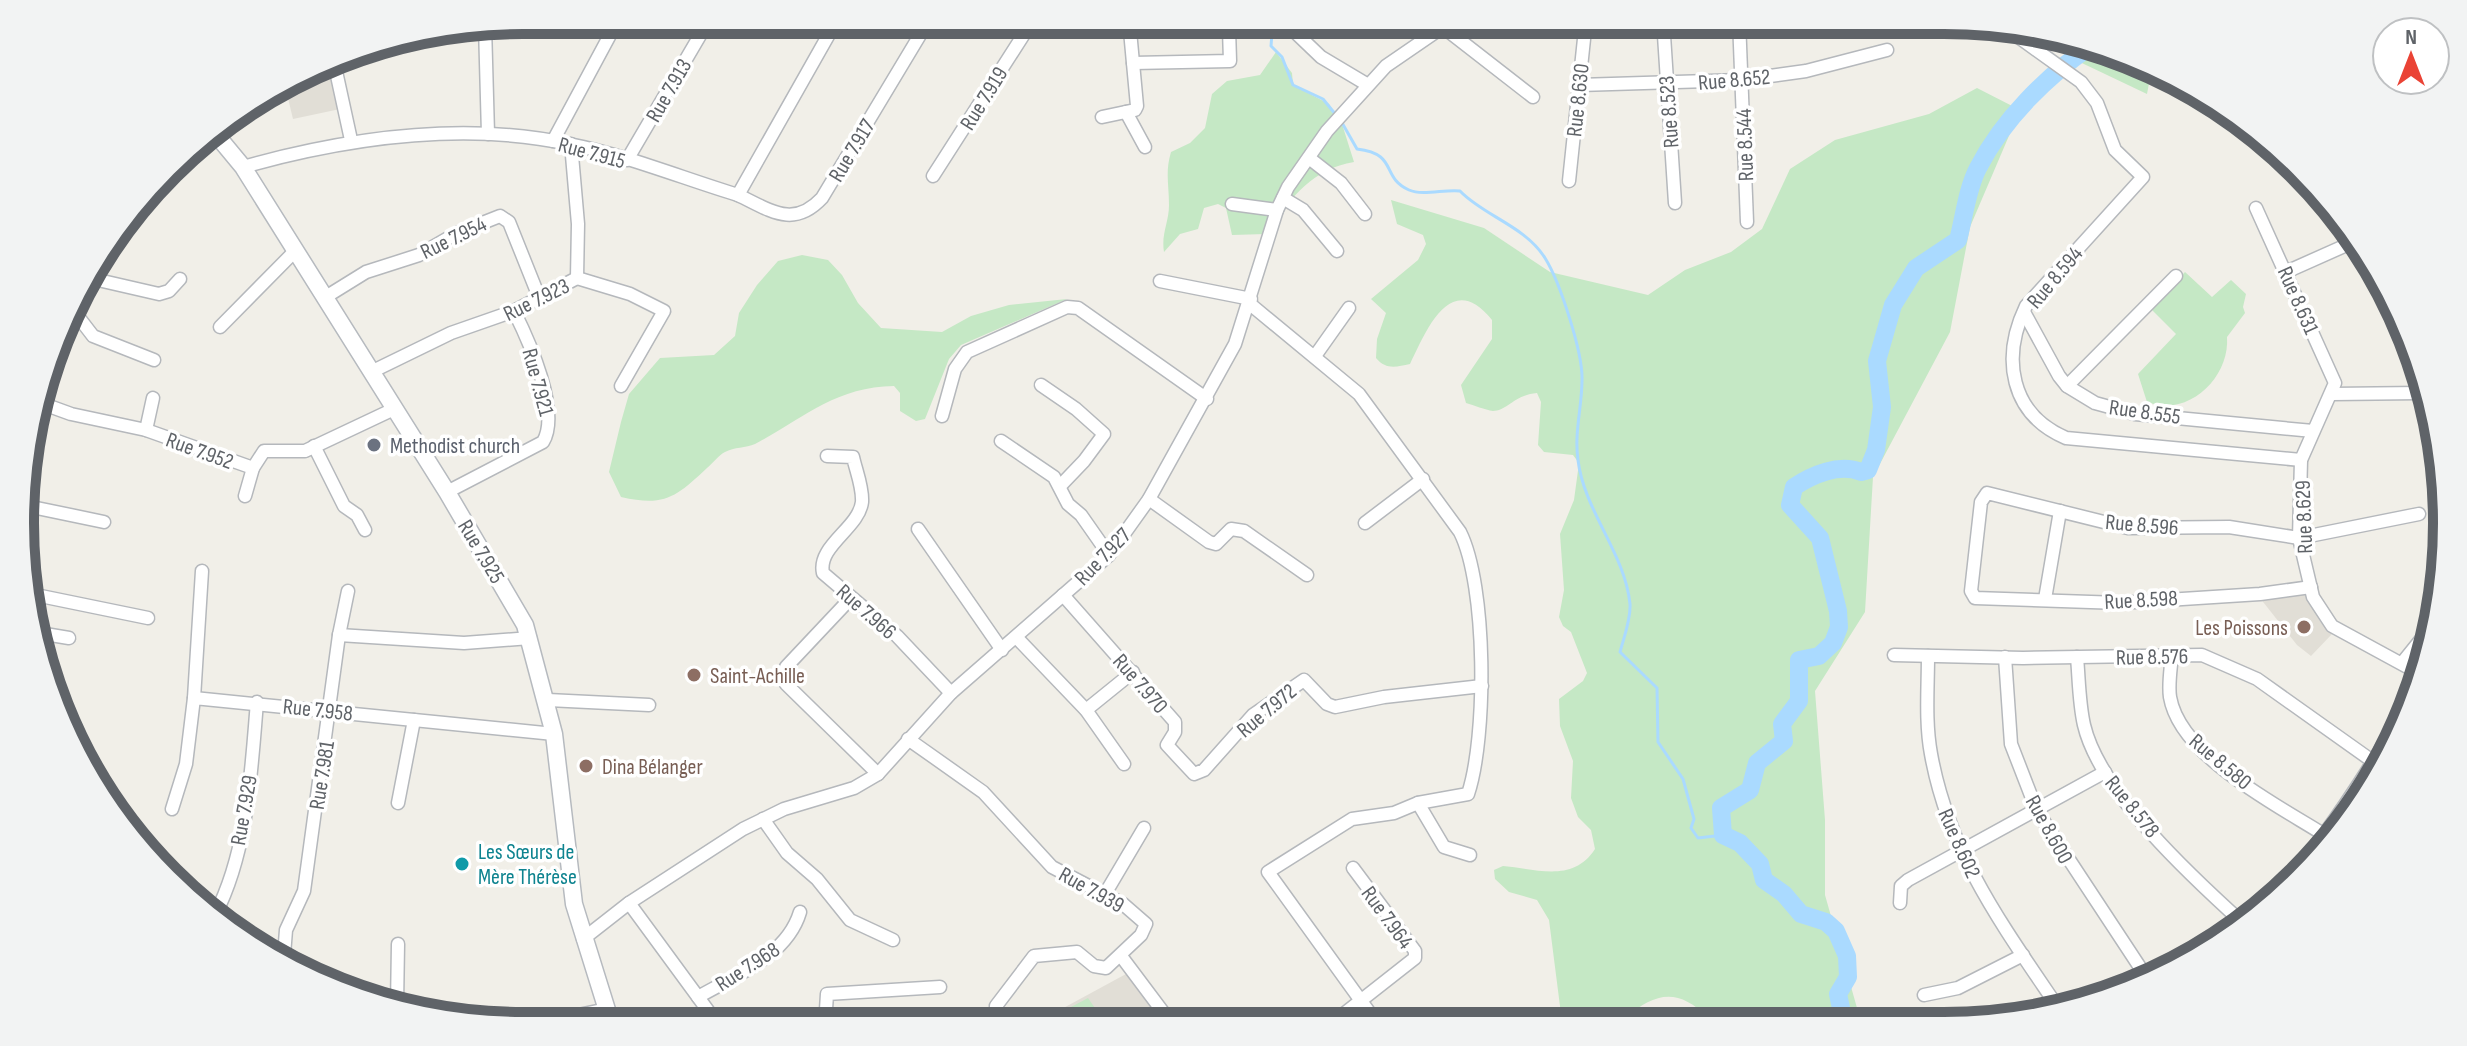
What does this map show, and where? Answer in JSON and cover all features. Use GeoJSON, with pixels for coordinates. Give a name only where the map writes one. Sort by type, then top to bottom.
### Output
{"type":"FeatureCollection","features":[{"type":"Feature","properties":{"kind":"street"},"geometry":{"type":"LineString","coordinates":[[553,141],[610,34]]}},
{"type":"Feature","properties":{"kind":"street","name":"Rue 7.913"},"geometry":{"type":"LineString","coordinates":[[627,160],[701,34]]}},
{"type":"Feature","properties":{"kind":"street"},"geometry":{"type":"LineString","coordinates":[[738,195],[829,34]]}},
{"type":"Feature","properties":{"kind":"street","name":"Rue 7.917"},"geometry":{"type":"LineString","coordinates":[[738,195],[789,216],[810,211],[822,198],[921,34]]}},
{"type":"Feature","properties":{"kind":"street","name":"Rue 7.919"},"geometry":{"type":"LineString","coordinates":[[933,176],[1024,34]]}},
{"type":"Feature","properties":{"kind":"street"},"geometry":{"type":"LineString","coordinates":[[1102,117],[1126,112],[1137,106],[1130,34]]}},
{"type":"Feature","properties":{"kind":"street"},"geometry":{"type":"LineString","coordinates":[[1133,63],[1230,61],[1229,34]]}},
{"type":"Feature","properties":{"kind":"street"},"geometry":{"type":"LineString","coordinates":[[1297,34],[1321,57],[1368,85]]}},
{"type":"Feature","properties":{"kind":"street","name":"Rue 7.927"},"geometry":{"type":"LineString","coordinates":[[583,939],[629,903],[763,819],[784,809],[854,788],[878,774],[951,693],[1109,555],[1149,499],[1207,399],[1250,302],[1280,204],[1344,110],[1386,66],[1433,34]]}},
{"type":"Feature","properties":{"kind":"street"},"geometry":{"type":"LineString","coordinates":[[1460,34],[1533,97]]}},
{"type":"Feature","properties":{"kind":"street","name":"Rue 8.630"},"geometry":{"type":"LineString","coordinates":[[1569,181],[1584,34]]}},
{"type":"Feature","properties":{"kind":"street","name":"Rue 8.523"},"geometry":{"type":"LineString","coordinates":[[1663,34],[1675,203]]}},
{"type":"Feature","properties":{"kind":"street","name":"Rue 8.544"},"geometry":{"type":"LineString","coordinates":[[1739,34],[1747,222]]}},
{"type":"Feature","properties":{"kind":"street"},"geometry":{"type":"LineString","coordinates":[[485,36],[488,134]]}},
{"type":"Feature","properties":{"kind":"street","name":"Rue 8.594"},"geometry":{"type":"LineString","coordinates":[[2023,40],[2081,82],[2097,103],[2115,150],[2143,177],[2042,286],[2024,312],[2016,339],[2013,369],[2016,393],[2028,411],[2053,432],[2098,444],[2301,460]]}},
{"type":"Feature","properties":{"kind":"street","name":"Rue 8.652"},"geometry":{"type":"LineString","coordinates":[[1579,85],[1665,85],[1741,80],[1818,68],[1887,50]]}},
{"type":"Feature","properties":{"kind":"street"},"geometry":{"type":"LineString","coordinates":[[336,71],[351,140]]}},
{"type":"Feature","properties":{"kind":"street"},"geometry":{"type":"LineString","coordinates":[[1126,112],[1145,147]]}},
{"type":"Feature","properties":{"kind":"street","name":"Rue 7.915"},"geometry":{"type":"LineString","coordinates":[[243,167],[351,140],[488,134],[571,144],[738,195]]}},
{"type":"Feature","properties":{"kind":"street","name":"Rue 7.925"},"geometry":{"type":"LineString","coordinates":[[220,139],[243,167],[515,604],[530,638],[548,700],[565,845],[583,939],[608,1012]]}},
{"type":"Feature","properties":{"kind":"street","name":"Rue 7.923"},"geometry":{"type":"LineString","coordinates":[[371,372],[451,333],[514,311],[577,278],[578,224],[571,144]]}},
{"type":"Feature","properties":{"kind":"street"},"geometry":{"type":"LineString","coordinates":[[1309,158],[1341,183],[1365,214]]}},
{"type":"Feature","properties":{"kind":"street"},"geometry":{"type":"LineString","coordinates":[[1232,204],[1280,204],[1303,210],[1337,251]]}},
{"type":"Feature","properties":{"kind":"street","name":"Rue 8.631"},"geometry":{"type":"LineString","coordinates":[[2256,208],[2334,377],[2332,394]]}},
{"type":"Feature","properties":{"kind":"street","name":"Rue 7.954"},"geometry":{"type":"LineString","coordinates":[[324,298],[366,272],[419,255],[457,233],[500,216],[509,222],[539,297]]}},
{"type":"Feature","properties":{"kind":"street"},"geometry":{"type":"LineString","coordinates":[[2286,272],[2347,245]]}},
{"type":"Feature","properties":{"kind":"street"},"geometry":{"type":"LineString","coordinates":[[220,327],[295,251]]}},
{"type":"Feature","properties":{"kind":"street"},"geometry":{"type":"LineString","coordinates":[[2024,312],[2067,386],[2176,276]]}},
{"type":"Feature","properties":{"kind":"street"},"geometry":{"type":"LineString","coordinates":[[577,278],[662,307],[664,315],[621,386]]}},
{"type":"Feature","properties":{"kind":"street"},"geometry":{"type":"LineString","coordinates":[[99,280],[159,294],[169,291],[180,279]]}},
{"type":"Feature","properties":{"kind":"street"},"geometry":{"type":"LineString","coordinates":[[1160,281],[1250,302],[1359,394],[1423,479],[1460,532],[1468,550],[1478,610],[1482,686],[1468,794],[1418,803],[1394,813],[1352,819],[1268,872],[1368,1012]]}},
{"type":"Feature","properties":{"kind":"street"},"geometry":{"type":"LineString","coordinates":[[942,416],[955,369],[967,352],[1067,307],[1078,308],[1207,399]]}},
{"type":"Feature","properties":{"kind":"street"},"geometry":{"type":"LineString","coordinates":[[1315,356],[1349,308]]}},
{"type":"Feature","properties":{"kind":"street","name":"Rue 7.921"},"geometry":{"type":"LineString","coordinates":[[447,492],[543,442],[547,435],[548,412],[535,361],[514,311]]}},
{"type":"Feature","properties":{"kind":"street"},"geometry":{"type":"LineString","coordinates":[[79,318],[93,336],[154,360]]}},
{"type":"Feature","properties":{"kind":"street"},"geometry":{"type":"LineString","coordinates":[[1041,385],[1076,409],[1104,434],[1061,485]]}},
{"type":"Feature","properties":{"kind":"street","name":"Rue 8.555"},"geometry":{"type":"LineString","coordinates":[[2067,386],[2095,403],[2135,414],[2313,431]]}},
{"type":"Feature","properties":{"kind":"street"},"geometry":{"type":"LineString","coordinates":[[2332,394],[2415,393]]}},
{"type":"Feature","properties":{"kind":"street","name":"Rue 8.629"},"geometry":{"type":"LineString","coordinates":[[2332,394],[2301,460],[2299,538],[2311,587],[2318,607],[2332,626],[2411,668]]}},
{"type":"Feature","properties":{"kind":"street"},"geometry":{"type":"LineString","coordinates":[[146,430],[153,398]]}},
{"type":"Feature","properties":{"kind":"street","name":"Rue 7.952"},"geometry":{"type":"LineString","coordinates":[[49,406],[83,417],[146,430],[253,468],[264,451],[297,452],[394,409]]}},
{"type":"Feature","properties":{"kind":"street"},"geometry":{"type":"LineString","coordinates":[[1001,441],[1048,471],[1061,485],[1068,504],[1081,515],[1109,555]]}},
{"type":"Feature","properties":{"kind":"street"},"geometry":{"type":"LineString","coordinates":[[314,446],[344,506],[357,515],[365,530]]}},
{"type":"Feature","properties":{"kind":"street","name":"Rue 7.966"},"geometry":{"type":"LineString","coordinates":[[827,456],[853,457],[861,506],[822,567],[823,573],[897,636],[951,693]]}},
{"type":"Feature","properties":{"kind":"street"},"geometry":{"type":"LineString","coordinates":[[245,496],[253,468]]}},
{"type":"Feature","properties":{"kind":"street"},"geometry":{"type":"LineString","coordinates":[[1365,523],[1423,479]]}},
{"type":"Feature","properties":{"kind":"street","name":"Rue 8.596"},"geometry":{"type":"LineString","coordinates":[[1971,596],[1981,502],[1987,493],[2128,528],[2229,527],[2299,538]]}},
{"type":"Feature","properties":{"kind":"street"},"geometry":{"type":"LineString","coordinates":[[1149,499],[1209,542],[1216,544],[1231,529],[1244,531],[1307,575]]}},
{"type":"Feature","properties":{"kind":"street"},"geometry":{"type":"LineString","coordinates":[[34,508],[104,522]]}},
{"type":"Feature","properties":{"kind":"street"},"geometry":{"type":"LineString","coordinates":[[2045,599],[2060,511]]}},
{"type":"Feature","properties":{"kind":"street"},"geometry":{"type":"LineString","coordinates":[[2299,538],[2419,514]]}},
{"type":"Feature","properties":{"kind":"street"},"geometry":{"type":"LineString","coordinates":[[918,529],[1002,650]]}},
{"type":"Feature","properties":{"kind":"street"},"geometry":{"type":"LineString","coordinates":[[172,809],[186,764],[194,698],[202,571]]}},
{"type":"Feature","properties":{"kind":"street","name":"Rue 8.598"},"geometry":{"type":"LineString","coordinates":[[1971,596],[2120,603],[2260,594],[2311,587]]}},
{"type":"Feature","properties":{"kind":"street","name":"Rue 7.981"},"geometry":{"type":"LineString","coordinates":[[284,950],[286,930],[304,891],[339,635],[348,591]]}},
{"type":"Feature","properties":{"kind":"street","name":"Rue 7.970"},"geometry":{"type":"LineString","coordinates":[[1063,595],[1175,722],[1175,732],[1167,745],[1194,774]]}},
{"type":"Feature","properties":{"kind":"street"},"geometry":{"type":"LineString","coordinates":[[39,596],[148,618]]}},
{"type":"Feature","properties":{"kind":"street"},"geometry":{"type":"LineString","coordinates":[[851,598],[786,667],[784,676],[786,684],[878,774]]}},
{"type":"Feature","properties":{"kind":"street"},"geometry":{"type":"LineString","coordinates":[[47,634],[69,638]]}},
{"type":"Feature","properties":{"kind":"street"},"geometry":{"type":"LineString","coordinates":[[339,635],[464,643],[530,638]]}},
{"type":"Feature","properties":{"kind":"street"},"geometry":{"type":"LineString","coordinates":[[1017,638],[1086,710],[1124,764]]}},
{"type":"Feature","properties":{"kind":"street"},"geometry":{"type":"LineString","coordinates":[[2402,663],[2418,644]]}},
{"type":"Feature","properties":{"kind":"street","name":"Rue 8.576"},"geometry":{"type":"LineString","coordinates":[[1894,655],[2077,657],[2172,654],[2217,659],[2257,679],[2371,760]]}},
{"type":"Feature","properties":{"kind":"street","name":"Rue 8.580"},"geometry":{"type":"LineString","coordinates":[[2172,654],[2170,697],[2184,729],[2210,757],[2240,780],[2322,833]]}},
{"type":"Feature","properties":{"kind":"street","name":"Rue 8.602"},"geometry":{"type":"LineString","coordinates":[[1928,656],[1930,751],[1941,800],[1961,854],[2053,1000]]}},
{"type":"Feature","properties":{"kind":"street","name":"Rue 8.600"},"geometry":{"type":"LineString","coordinates":[[2005,657],[2011,744],[2037,811],[2142,970]]}},
{"type":"Feature","properties":{"kind":"street","name":"Rue 8.578"},"geometry":{"type":"LineString","coordinates":[[2077,657],[2084,726],[2105,772],[2121,798],[2236,916]]}},
{"type":"Feature","properties":{"kind":"street"},"geometry":{"type":"LineString","coordinates":[[1086,710],[1133,672]]}},
{"type":"Feature","properties":{"kind":"street","name":"Rue 7.972"},"geometry":{"type":"LineString","coordinates":[[1194,774],[1204,770],[1253,715],[1304,680],[1327,704],[1335,707],[1482,686]]}},
{"type":"Feature","properties":{"kind":"street","name":"Rue 7.958"},"geometry":{"type":"LineString","coordinates":[[194,698],[554,734]]}},
{"type":"Feature","properties":{"kind":"street"},"geometry":{"type":"LineString","coordinates":[[548,700],[649,705]]}},
{"type":"Feature","properties":{"kind":"street","name":"Rue 7.929"},"geometry":{"type":"LineString","coordinates":[[219,906],[248,805],[257,702]]}},
{"type":"Feature","properties":{"kind":"street"},"geometry":{"type":"LineString","coordinates":[[398,803],[414,720]]}},
{"type":"Feature","properties":{"kind":"street","name":"Rue 7.939"},"geometry":{"type":"LineString","coordinates":[[908,739],[983,792],[1052,867],[1105,894],[1146,924],[1121,956]]}},
{"type":"Feature","properties":{"kind":"street"},"geometry":{"type":"LineString","coordinates":[[1900,903],[1901,886],[1908,880],[1961,854],[2105,772]]}},
{"type":"Feature","properties":{"kind":"street"},"geometry":{"type":"LineString","coordinates":[[1418,803],[1444,847],[1470,855]]}},
{"type":"Feature","properties":{"kind":"street"},"geometry":{"type":"LineString","coordinates":[[763,819],[787,853],[817,879],[850,920],[893,940]]}},
{"type":"Feature","properties":{"kind":"street"},"geometry":{"type":"LineString","coordinates":[[1105,894],[1144,828]]}},
{"type":"Feature","properties":{"kind":"street","name":"Rue 7.964"},"geometry":{"type":"LineString","coordinates":[[1347,1012],[1412,961],[1415,951],[1353,868]]}},
{"type":"Feature","properties":{"kind":"street","name":"Rue 7.968"},"geometry":{"type":"LineString","coordinates":[[629,903],[698,997],[775,951],[795,929],[800,912]]}},
{"type":"Feature","properties":{"kind":"street"},"geometry":{"type":"LineString","coordinates":[[397,995],[398,944]]}},
{"type":"Feature","properties":{"kind":"street"},"geometry":{"type":"LineString","coordinates":[[996,1012],[996,1006],[1034,956],[1077,952],[1100,968],[1106,968],[1121,956],[1163,1012]]}},
{"type":"Feature","properties":{"kind":"street"},"geometry":{"type":"LineString","coordinates":[[1924,995],[1958,988],[2023,955]]}},
{"type":"Feature","properties":{"kind":"street"},"geometry":{"type":"LineString","coordinates":[[826,1012],[827,994],[940,987]]}},
{"type":"Feature","properties":{"kind":"street"},"geometry":{"type":"LineString","coordinates":[[698,997],[709,1012]]}},
{"type":"Feature","properties":{"kind":"street"},"geometry":{"type":"LineString","coordinates":[[593,1012],[607,1009]]}},
{"type":"Feature","properties":{"kind":"shaded area"},"geometry":{"type":"Polygon","coordinates":[[[333,72],[340,109],[293,119],[287,95],[333,72]]]}},
{"type":"Feature","properties":{"kind":"shaded area","name":"Les Poissons"},"geometry":{"type":"Polygon","coordinates":[[[2306,593],[2320,621],[2332,634],[2311,656],[2297,645],[2260,598],[2306,593]]]}},
{"type":"Feature","properties":{"kind":"shaded area"},"geometry":{"type":"Polygon","coordinates":[[[1126,974],[1154,1012],[1056,1012],[1126,974]]]}},
{"type":"Feature","properties":{"kind":"green space"},"geometry":{"type":"Polygon","coordinates":[[[2056,47],[2101,60],[2150,79],[2147,94],[2065,55],[2056,47]]]}},
{"type":"Feature","properties":{"kind":"green space"},"geometry":{"type":"Polygon","coordinates":[[[1276,52],[1292,73],[1293,85],[1329,104],[1342,124],[1354,162],[1325,171],[1302,188],[1266,234],[1232,235],[1226,208],[1218,204],[1204,208],[1198,229],[1180,234],[1164,252],[1171,152],[1190,143],[1205,128],[1212,94],[1227,81],[1260,75],[1276,52]]]}},
{"type":"Feature","properties":{"kind":"green space"},"geometry":{"type":"Polygon","coordinates":[[[1977,88],[2020,110],[1970,227],[1950,332],[1873,477],[1865,612],[1815,691],[1825,820],[1825,895],[1858,1012],[1702,1012],[1689,1002],[1666,997],[1655,999],[1632,1012],[1561,1012],[1549,920],[1537,900],[1509,892],[1495,879],[1494,870],[1503,866],[1542,871],[1565,870],[1586,860],[1595,849],[1591,830],[1578,817],[1571,798],[1573,761],[1560,726],[1559,699],[1583,681],[1587,673],[1571,632],[1563,626],[1559,617],[1564,590],[1560,534],[1574,500],[1579,463],[1573,455],[1544,452],[1538,445],[1541,402],[1537,393],[1493,411],[1466,403],[1461,385],[1492,339],[1492,320],[1477,306],[1464,300],[1453,302],[1442,310],[1424,335],[1410,364],[1387,366],[1376,358],[1377,339],[1386,313],[1371,299],[1418,260],[1426,244],[1423,235],[1397,224],[1391,200],[1484,228],[1550,272],[1648,295],[1685,270],[1731,252],[1762,229],[1790,169],[1835,140],[1929,114],[1977,88]]]}},
{"type":"Feature","properties":{"kind":"green space"},"geometry":{"type":"Polygon","coordinates":[[[802,255],[828,260],[842,275],[858,303],[881,328],[942,332],[971,316],[1009,305],[1067,299],[961,345],[949,359],[925,419],[916,421],[900,411],[900,393],[894,386],[854,392],[821,406],[755,444],[725,452],[678,493],[649,501],[621,497],[609,472],[629,394],[660,358],[714,355],[735,336],[739,313],[757,285],[778,261],[802,255]]]}},
{"type":"Feature","properties":{"kind":"green space"},"geometry":{"type":"Polygon","coordinates":[[[2185,272],[2212,297],[2231,280],[2246,294],[2245,313],[2227,337],[2222,366],[2204,390],[2178,404],[2147,402],[2138,374],[2176,334],[2150,308],[2185,272]]]}},
{"type":"Feature","properties":{"kind":"green space"},"geometry":{"type":"Polygon","coordinates":[[[1088,998],[1098,1012],[1062,1012],[1088,998]]]}},
{"type":"Feature","properties":{"kind":"waterway"},"geometry":{"type":"LineString","coordinates":[[1272,34],[1271,46],[1282,57],[1293,85],[1323,99],[1336,115]]}},
{"type":"Feature","properties":{"kind":"waterway"},"geometry":{"type":"LineString","coordinates":[[1842,1012],[1838,994],[1848,977],[1847,956],[1836,931],[1826,922],[1801,914],[1784,894],[1764,880],[1760,864],[1740,843],[1723,835],[1721,808],[1750,790],[1757,763],[1784,741],[1782,724],[1799,701],[1799,660],[1819,656],[1833,643],[1839,627],[1820,538],[1790,505],[1794,487],[1826,472],[1868,470],[1876,450],[1882,407],[1877,361],[1893,305],[1916,268],[1958,240],[1974,176],[2000,132],[2043,84],[2080,54]]}},
{"type":"Feature","properties":{"kind":"waterway"},"geometry":{"type":"LineString","coordinates":[[1341,121],[1357,149],[1379,156],[1400,185],[1421,192],[1460,191],[1527,238],[1551,269],[1570,318],[1579,353],[1582,390],[1577,440],[1582,479],[1627,585],[1630,604],[1620,652],[1657,688],[1658,742],[1683,779],[1694,819],[1691,828],[1698,838],[1723,835]]}},
{"type":"Feature","properties":{"kind":"place","name":"Methodist church"},"geometry":{"type":"Point","coordinates":[374,445]}},
{"type":"Feature","properties":{"kind":"place","name":"Les Poissons"},"geometry":{"type":"Point","coordinates":[2304,627]}},
{"type":"Feature","properties":{"kind":"place","name":"Saint-Achille"},"geometry":{"type":"Point","coordinates":[694,675]}},
{"type":"Feature","properties":{"kind":"place","name":"Dina Bélanger"},"geometry":{"type":"Point","coordinates":[586,766]}},
{"type":"Feature","properties":{"kind":"place","name":"Les Sœurs de Mère Thérèse"},"geometry":{"type":"Point","coordinates":[462,864]}}]}
